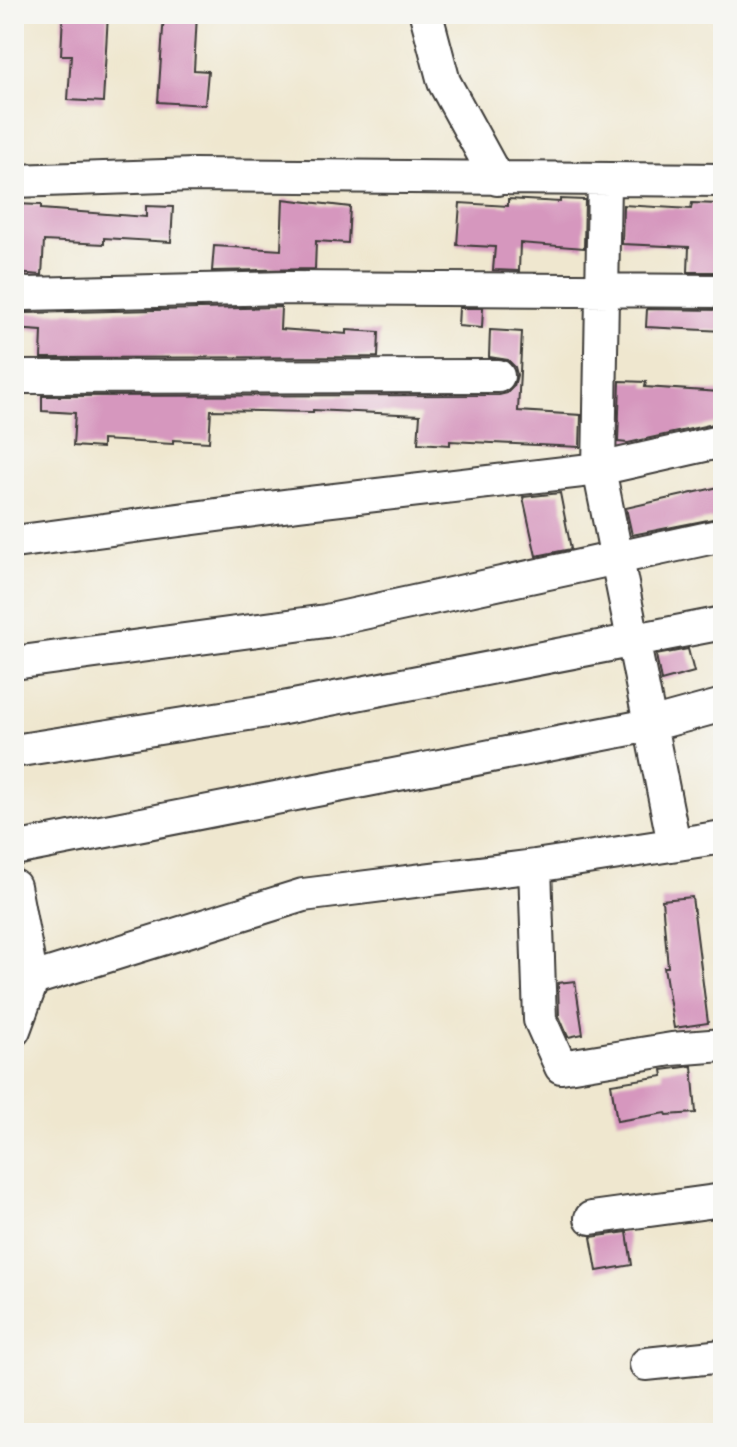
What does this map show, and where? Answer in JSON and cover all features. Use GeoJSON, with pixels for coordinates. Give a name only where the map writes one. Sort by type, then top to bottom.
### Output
{"type":"FeatureCollection","features":[{"type":"Feature","properties":{"kind":"street"},"geometry":{"type":"LineString","coordinates":[[426,14],[444,82],[497,179]]}},
{"type":"Feature","properties":{"kind":"street"},"geometry":{"type":"LineString","coordinates":[[14,181],[194,175],[723,180]]}},
{"type":"Feature","properties":{"kind":"street"},"geometry":{"type":"LineString","coordinates":[[604,181],[599,469],[674,844]]}},
{"type":"Feature","properties":{"kind":"street"},"geometry":{"type":"LineString","coordinates":[[14,291],[26,294],[287,288],[723,291]]}},
{"type":"Feature","properties":{"kind":"street"},"geometry":{"type":"LineString","coordinates":[[14,377],[254,374],[498,376]]}},
{"type":"Feature","properties":{"kind":"street"},"geometry":{"type":"LineString","coordinates":[[14,542],[299,504],[599,469],[723,441]]}},
{"type":"Feature","properties":{"kind":"street"},"geometry":{"type":"LineString","coordinates":[[14,663],[326,621],[723,535]]}},
{"type":"Feature","properties":{"kind":"street"},"geometry":{"type":"LineString","coordinates":[[14,751],[273,710],[723,623]]}},
{"type":"Feature","properties":{"kind":"street"},"geometry":{"type":"LineString","coordinates":[[14,849],[650,725],[723,705]]}},
{"type":"Feature","properties":{"kind":"street"},"geometry":{"type":"LineString","coordinates":[[23,983],[303,895],[535,866],[723,837]]}},
{"type":"Feature","properties":{"kind":"street"},"geometry":{"type":"LineString","coordinates":[[535,866],[540,1020],[561,1067],[672,1049],[723,1045]]}},
{"type":"Feature","properties":{"kind":"street"},"geometry":{"type":"LineString","coordinates":[[14,886],[23,983],[14,1030]]}},
{"type":"Feature","properties":{"kind":"street"},"geometry":{"type":"LineString","coordinates":[[591,1218],[723,1200]]}},
{"type":"Feature","properties":{"kind":"street"},"geometry":{"type":"LineString","coordinates":[[646,1364],[723,1356]]}},
{"type":"Feature","properties":{"kind":"building"},"geometry":{"type":"Polygon","coordinates":[[[63,14],[108,14],[103,102],[68,100],[71,55],[61,55],[63,14]]]}},
{"type":"Feature","properties":{"kind":"building"},"geometry":{"type":"Polygon","coordinates":[[[164,14],[197,14],[194,70],[208,71],[205,105],[158,102],[164,14]]]}},
{"type":"Feature","properties":{"kind":"building"},"geometry":{"type":"Polygon","coordinates":[[[283,199],[350,207],[348,243],[316,241],[315,269],[212,271],[214,246],[281,250],[283,199]]]}},
{"type":"Feature","properties":{"kind":"building"},"geometry":{"type":"Polygon","coordinates":[[[508,199],[585,200],[584,248],[520,243],[519,271],[493,270],[495,247],[457,245],[460,203],[508,206],[508,199]]]}},
{"type":"Feature","properties":{"kind":"building"},"geometry":{"type":"Polygon","coordinates":[[[692,203],[718,204],[717,272],[688,272],[689,247],[622,244],[623,205],[691,209],[692,203]]]}},
{"type":"Feature","properties":{"kind":"building"},"geometry":{"type":"Polygon","coordinates":[[[14,204],[146,217],[146,206],[173,207],[171,242],[104,238],[104,244],[44,241],[42,275],[14,273],[14,204]]]}},
{"type":"Feature","properties":{"kind":"building"},"geometry":{"type":"Polygon","coordinates":[[[281,307],[280,329],[347,334],[347,330],[379,332],[378,357],[41,358],[42,331],[14,329],[14,311],[281,307]]]}},
{"type":"Feature","properties":{"kind":"building"},"geometry":{"type":"Polygon","coordinates":[[[459,308],[483,308],[482,328],[458,326],[459,308]]]}},
{"type":"Feature","properties":{"kind":"building"},"geometry":{"type":"Polygon","coordinates":[[[647,309],[723,310],[723,331],[646,327],[647,309]]]}},
{"type":"Feature","properties":{"kind":"building"},"geometry":{"type":"Polygon","coordinates":[[[490,330],[522,332],[518,411],[581,415],[580,447],[450,441],[450,445],[418,443],[420,415],[313,410],[211,410],[209,442],[173,440],[173,444],[102,440],[102,448],[73,446],[75,413],[42,411],[42,396],[499,395],[507,393],[514,386],[517,375],[515,367],[508,360],[489,357],[490,330]]]}},
{"type":"Feature","properties":{"kind":"building"},"geometry":{"type":"Polygon","coordinates":[[[620,381],[646,382],[645,387],[720,392],[718,423],[628,443],[618,442],[620,381]]]}},
{"type":"Feature","properties":{"kind":"building"},"geometry":{"type":"Polygon","coordinates":[[[723,486],[723,517],[632,535],[626,508],[723,486]]]}},
{"type":"Feature","properties":{"kind":"building"},"geometry":{"type":"Polygon","coordinates":[[[560,493],[571,549],[536,556],[523,497],[560,493]]]}},
{"type":"Feature","properties":{"kind":"building"},"geometry":{"type":"Polygon","coordinates":[[[688,649],[694,672],[661,681],[656,655],[688,649]]]}},
{"type":"Feature","properties":{"kind":"building"},"geometry":{"type":"Polygon","coordinates":[[[692,897],[708,1023],[674,1028],[664,967],[668,967],[662,900],[692,897]]]}},
{"type":"Feature","properties":{"kind":"building"},"geometry":{"type":"Polygon","coordinates":[[[575,981],[583,1034],[568,1037],[559,1016],[558,983],[575,981]]]}},
{"type":"Feature","properties":{"kind":"building"},"geometry":{"type":"Polygon","coordinates":[[[692,1066],[696,1113],[666,1113],[617,1121],[611,1084],[663,1076],[662,1070],[692,1066]]]}},
{"type":"Feature","properties":{"kind":"building"},"geometry":{"type":"Polygon","coordinates":[[[627,1232],[632,1265],[597,1271],[591,1237],[627,1232]]]}}]}
